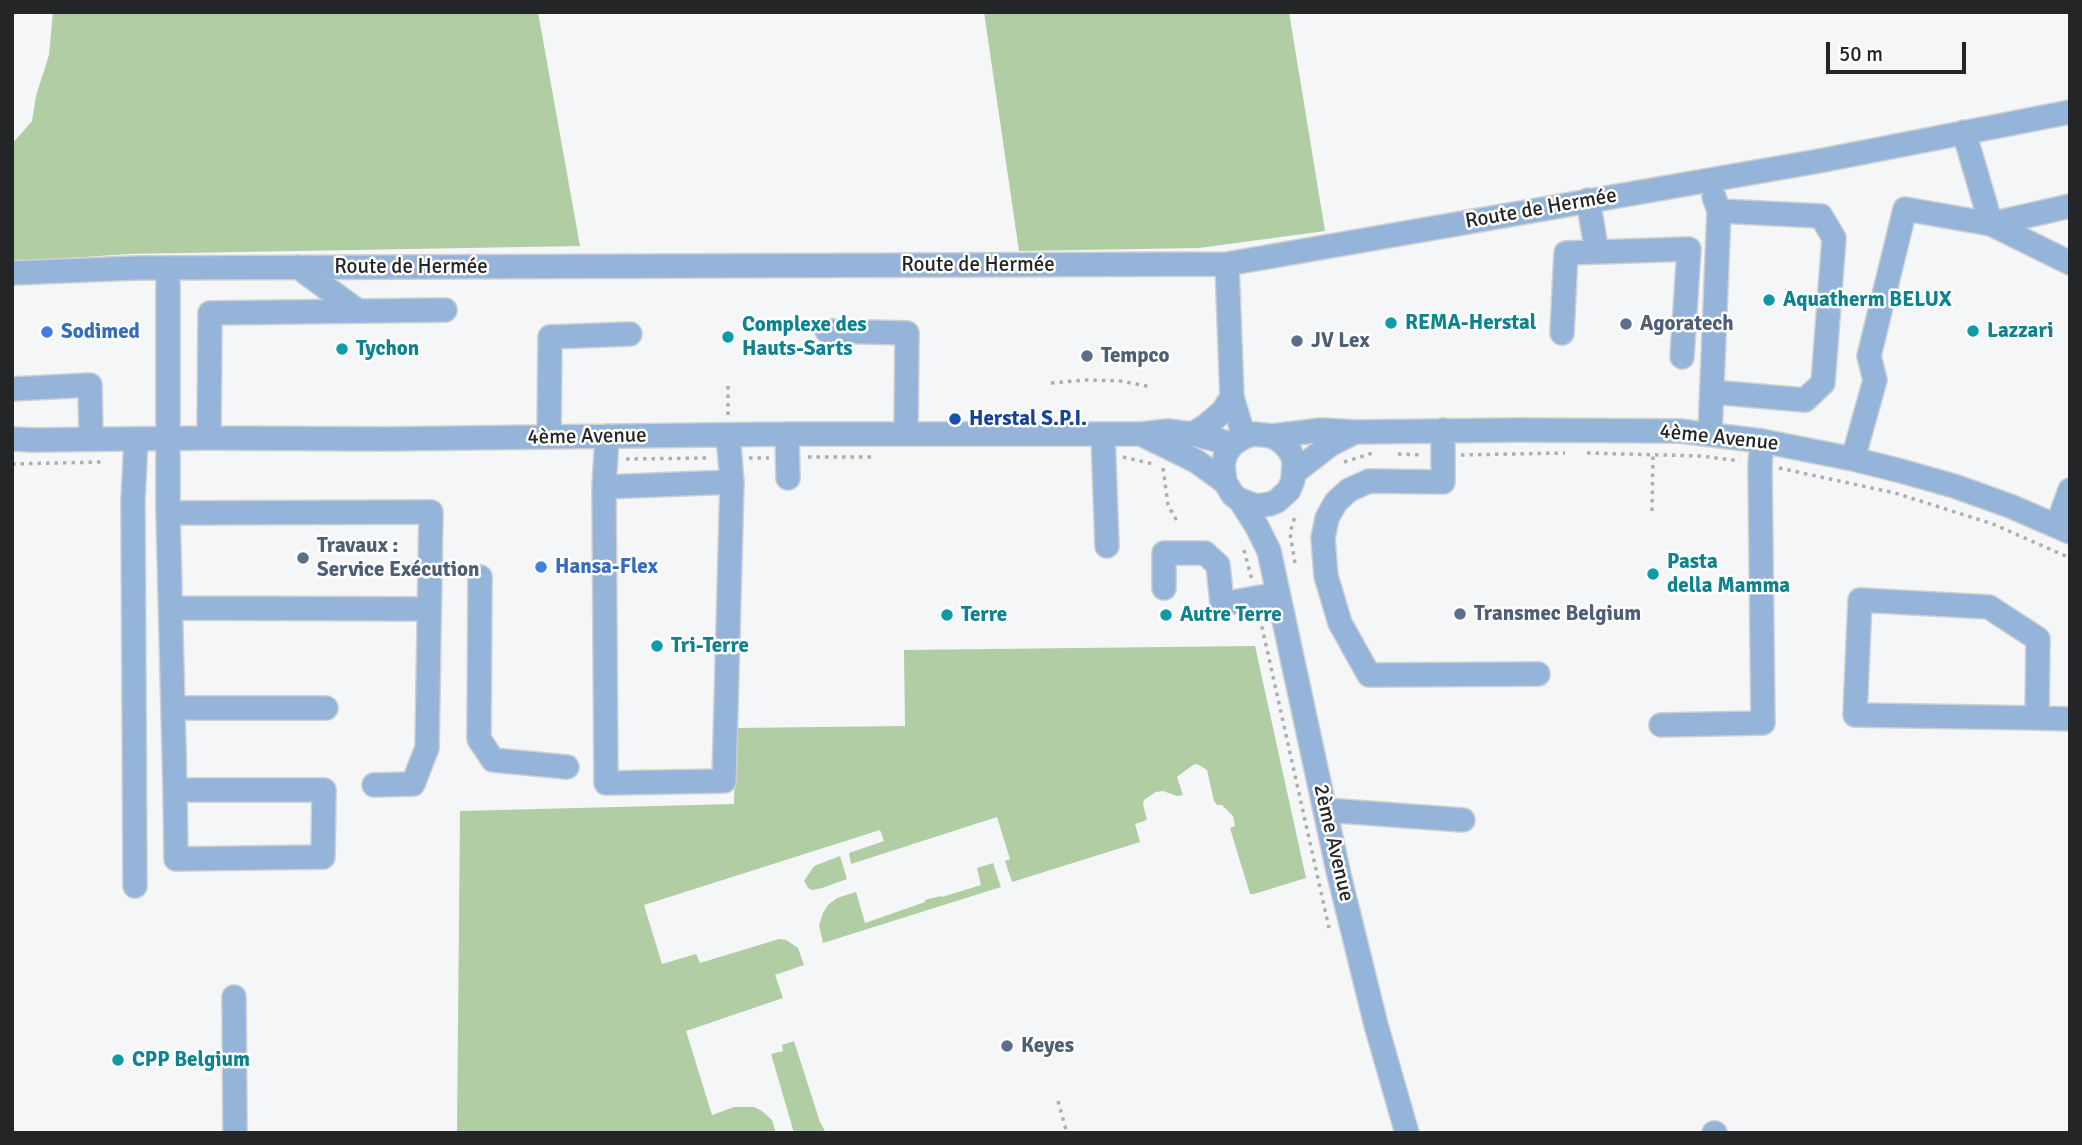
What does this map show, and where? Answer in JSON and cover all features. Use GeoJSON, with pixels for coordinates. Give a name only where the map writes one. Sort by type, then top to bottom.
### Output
{"type":"FeatureCollection","features":[{"type":"Feature","properties":{"kind":"street","name":"Route de Hermée"},"geometry":{"type":"LineString","coordinates":[[12,273],[298,267],[1227,264],[1708,180],[2070,112]]}},
{"type":"Feature","properties":{"kind":"street"},"geometry":{"type":"LineString","coordinates":[[1964,132],[1991,223]]}},
{"type":"Feature","properties":{"kind":"street"},"geometry":{"type":"LineString","coordinates":[[1708,180],[1720,211],[1710,434]]}},
{"type":"Feature","properties":{"kind":"street"},"geometry":{"type":"LineString","coordinates":[[1588,200],[1597,252]]}},
{"type":"Feature","properties":{"kind":"street"},"geometry":{"type":"LineString","coordinates":[[1991,223],[2070,206]]}},
{"type":"Feature","properties":{"kind":"street"},"geometry":{"type":"LineString","coordinates":[[1853,459],[1875,380],[1869,356],[1906,209],[1991,223],[2070,264]]}},
{"type":"Feature","properties":{"kind":"street"},"geometry":{"type":"LineString","coordinates":[[1712,392],[1805,400],[1823,383],[1834,238],[1821,216],[1720,211]]}},
{"type":"Feature","properties":{"kind":"street"},"geometry":{"type":"LineString","coordinates":[[1562,333],[1566,253],[1689,249],[1682,357]]}},
{"type":"Feature","properties":{"kind":"street"},"geometry":{"type":"LineString","coordinates":[[1225,482],[1223,465],[1227,453],[1239,440],[1232,397],[1227,264]]}},
{"type":"Feature","properties":{"kind":"street"},"geometry":{"type":"LineString","coordinates":[[298,267],[358,311]]}},
{"type":"Feature","properties":{"kind":"street"},"geometry":{"type":"LineString","coordinates":[[168,268],[169,513],[176,859],[323,857],[324,790],[175,790]]}},
{"type":"Feature","properties":{"kind":"street"},"geometry":{"type":"LineString","coordinates":[[209,438],[210,313],[445,310]]}},
{"type":"Feature","properties":{"kind":"street"},"geometry":{"type":"LineString","coordinates":[[827,331],[908,333],[906,435]]}},
{"type":"Feature","properties":{"kind":"street"},"geometry":{"type":"LineString","coordinates":[[549,437],[550,337],[630,334]]}},
{"type":"Feature","properties":{"kind":"street"},"geometry":{"type":"LineString","coordinates":[[12,389],[90,385],[91,439]]}},
{"type":"Feature","properties":{"kind":"street"},"geometry":{"type":"LineString","coordinates":[[1193,434],[1223,411],[1232,397]]}},
{"type":"Feature","properties":{"kind":"street","name":"4ème Avenue"},"geometry":{"type":"LineString","coordinates":[[19,441],[787,434],[1141,434],[1168,430],[1239,440],[1254,434],[1272,436],[1322,430],[1641,430],[1710,434],[1762,441],[1853,459],[1954,486],[2064,529]]}},
{"type":"Feature","properties":{"kind":"street"},"geometry":{"type":"LineString","coordinates":[[1443,430],[1443,482],[1369,481],[1349,490],[1336,502],[1327,518],[1324,537],[1326,576],[1340,623],[1369,675],[1538,674]]}},
{"type":"Feature","properties":{"kind":"street","name":"4ème Avenue"},"geometry":{"type":"LineString","coordinates":[[1291,499],[1289,490],[1295,472],[1331,444],[1355,432]]}},
{"type":"Feature","properties":{"kind":"street"},"geometry":{"type":"LineString","coordinates":[[787,434],[788,478]]}},
{"type":"Feature","properties":{"kind":"street"},"geometry":{"type":"LineString","coordinates":[[1103,434],[1107,546]]}},
{"type":"Feature","properties":{"kind":"street","name":"4ème Avenue"},"geometry":{"type":"LineString","coordinates":[[1141,434],[1196,461],[1225,482],[1233,495],[1240,500]]}},
{"type":"Feature","properties":{"kind":"street"},"geometry":{"type":"LineString","coordinates":[[607,436],[604,487],[606,783],[724,781],[732,482],[728,435]]}},
{"type":"Feature","properties":{"kind":"street"},"geometry":{"type":"LineString","coordinates":[[1272,436],[1290,451],[1295,472]]}},
{"type":"Feature","properties":{"kind":"street"},"geometry":{"type":"LineString","coordinates":[[135,886],[133,501],[136,439]]}},
{"type":"Feature","properties":{"kind":"street"},"geometry":{"type":"LineString","coordinates":[[1661,725],[1763,723],[1762,441]]}},
{"type":"Feature","properties":{"kind":"street"},"geometry":{"type":"LineString","coordinates":[[604,487],[732,482]]}},
{"type":"Feature","properties":{"kind":"street"},"geometry":{"type":"LineString","coordinates":[[2064,529],[2070,490]]}},
{"type":"Feature","properties":{"kind":"street"},"geometry":{"type":"LineString","coordinates":[[1240,500],[1256,506],[1291,499]]}},
{"type":"Feature","properties":{"kind":"street","name":"2ème Avenue"},"geometry":{"type":"LineString","coordinates":[[1264,564],[1291,499]]}},
{"type":"Feature","properties":{"kind":"street","name":"2ème Avenue"},"geometry":{"type":"LineString","coordinates":[[1240,500],[1256,525],[1264,564],[1266,596],[1325,810],[1376,1025],[1407,1133]]}},
{"type":"Feature","properties":{"kind":"street"},"geometry":{"type":"LineString","coordinates":[[169,513],[431,512],[427,748],[414,784],[374,785]]}},
{"type":"Feature","properties":{"kind":"street"},"geometry":{"type":"LineString","coordinates":[[1164,588],[1164,553],[1205,553],[1218,565],[1222,604],[1266,596]]}},
{"type":"Feature","properties":{"kind":"street"},"geometry":{"type":"LineString","coordinates":[[480,577],[479,739],[493,760],[567,767]]}},
{"type":"Feature","properties":{"kind":"street"},"geometry":{"type":"LineString","coordinates":[[2037,718],[2038,639],[1989,607],[1860,600],[1855,715],[2070,719]]}},
{"type":"Feature","properties":{"kind":"street"},"geometry":{"type":"LineString","coordinates":[[171,608],[429,609]]}},
{"type":"Feature","properties":{"kind":"street"},"geometry":{"type":"LineString","coordinates":[[173,708],[326,708]]}},
{"type":"Feature","properties":{"kind":"street"},"geometry":{"type":"LineString","coordinates":[[1325,810],[1463,820]]}},
{"type":"Feature","properties":{"kind":"street"},"geometry":{"type":"LineString","coordinates":[[234,997],[235,1133]]}},
{"type":"Feature","properties":{"kind":"path"},"geometry":{"type":"LineString","coordinates":[[1086,374],[1086,380]]}},
{"type":"Feature","properties":{"kind":"path"},"geometry":{"type":"LineString","coordinates":[[1119,381],[1120,374]]}},
{"type":"Feature","properties":{"kind":"path"},"geometry":{"type":"LineString","coordinates":[[1051,383],[1119,381],[1152,387]]}},
{"type":"Feature","properties":{"kind":"path"},"geometry":{"type":"LineString","coordinates":[[728,386],[728,435]]}},
{"type":"Feature","properties":{"kind":"path"},"geometry":{"type":"LineString","coordinates":[[1343,463],[1374,453]]}},
{"type":"Feature","properties":{"kind":"path"},"geometry":{"type":"LineString","coordinates":[[1388,454],[1443,456],[1574,453],[1700,456],[1760,464],[1895,493],[1993,524],[2070,558]]}},
{"type":"Feature","properties":{"kind":"path"},"geometry":{"type":"LineString","coordinates":[[1652,511],[1653,455]]}},
{"type":"Feature","properties":{"kind":"path"},"geometry":{"type":"LineString","coordinates":[[1172,471],[1163,468],[1168,505],[1178,523]]}},
{"type":"Feature","properties":{"kind":"path"},"geometry":{"type":"LineString","coordinates":[[1244,550],[1264,564],[1295,564],[1290,533],[1291,499]]}},
{"type":"Feature","properties":{"kind":"path"},"geometry":{"type":"LineString","coordinates":[[1264,564],[1266,596],[1317,882],[1331,936]]}},
{"type":"Feature","properties":{"kind":"path"},"geometry":{"type":"LineString","coordinates":[[1058,1101],[1066,1133]]}},
{"type":"Feature","properties":{"kind":"green space"},"geometry":{"type":"Polygon","coordinates":[[[53,12],[538,12],[580,246],[128,254],[12,262],[12,144],[32,121],[36,96],[49,55],[53,12]]]}},
{"type":"Feature","properties":{"kind":"green space"},"geometry":{"type":"Polygon","coordinates":[[[984,12],[1289,12],[1325,231],[1199,248],[1019,251],[984,12]]]}},
{"type":"Feature","properties":{"kind":"green space"},"geometry":{"type":"Polygon","coordinates":[[[1255,646],[1306,878],[1250,894],[1230,828],[1235,826],[1233,816],[1214,801],[1207,770],[1197,764],[1177,777],[1183,795],[1177,796],[1163,791],[1144,800],[1147,820],[1135,824],[1140,842],[1012,882],[1005,861],[1010,859],[997,817],[851,864],[849,853],[884,841],[880,830],[644,905],[662,964],[696,954],[700,963],[779,939],[798,948],[804,965],[775,975],[783,998],[686,1031],[712,1115],[734,1107],[754,1107],[772,1120],[776,1133],[457,1133],[460,811],[734,804],[736,728],[905,726],[904,650],[1255,646]]]}},
{"type":"Feature","properties":{"kind":"green space"},"geometry":{"type":"Polygon","coordinates":[[[840,856],[847,879],[822,888],[808,888],[804,881],[814,866],[840,856]]]}},
{"type":"Feature","properties":{"kind":"green space"},"geometry":{"type":"Polygon","coordinates":[[[993,863],[1001,887],[823,943],[819,925],[828,905],[837,898],[856,892],[865,923],[925,900],[981,885],[977,868],[993,863]]]}},
{"type":"Feature","properties":{"kind":"green space"},"geometry":{"type":"Polygon","coordinates":[[[794,1041],[826,1133],[794,1133],[771,1054],[783,1051],[782,1045],[794,1041]]]}},
{"type":"Feature","properties":{"kind":"place","name":"Aquatherm BELUX"},"geometry":{"type":"Point","coordinates":[1769,300]}},
{"type":"Feature","properties":{"kind":"place","name":"REMA-Herstal"},"geometry":{"type":"Point","coordinates":[1391,323]}},
{"type":"Feature","properties":{"kind":"place","name":"Agoratech"},"geometry":{"type":"Point","coordinates":[1626,324]}},
{"type":"Feature","properties":{"kind":"place","name":"Lazzari"},"geometry":{"type":"Point","coordinates":[1973,331]}},
{"type":"Feature","properties":{"kind":"place","name":"Sodimed"},"geometry":{"type":"Point","coordinates":[47,332]}},
{"type":"Feature","properties":{"kind":"place","name":"Complexe des Hauts-Sarts"},"geometry":{"type":"Point","coordinates":[728,337]}},
{"type":"Feature","properties":{"kind":"place","name":"JV Lex"},"geometry":{"type":"Point","coordinates":[1297,341]}},
{"type":"Feature","properties":{"kind":"place","name":"Tychon"},"geometry":{"type":"Point","coordinates":[342,349]}},
{"type":"Feature","properties":{"kind":"place","name":"Tempco"},"geometry":{"type":"Point","coordinates":[1087,356]}},
{"type":"Feature","properties":{"kind":"place","name":"Herstal S.P.I."},"geometry":{"type":"Point","coordinates":[955,419]}},
{"type":"Feature","properties":{"kind":"place","name":"Travaux : Service Exécution"},"geometry":{"type":"Point","coordinates":[303,558]}},
{"type":"Feature","properties":{"kind":"place","name":"Hansa-Flex"},"geometry":{"type":"Point","coordinates":[541,567]}},
{"type":"Feature","properties":{"kind":"place","name":"Pasta della Mamma"},"geometry":{"type":"Point","coordinates":[1653,574]}},
{"type":"Feature","properties":{"kind":"place","name":"Transmec Belgium"},"geometry":{"type":"Point","coordinates":[1460,614]}},
{"type":"Feature","properties":{"kind":"place","name":"Terre"},"geometry":{"type":"Point","coordinates":[947,615]}},
{"type":"Feature","properties":{"kind":"place","name":"Autre Terre"},"geometry":{"type":"Point","coordinates":[1166,615]}},
{"type":"Feature","properties":{"kind":"place","name":"Tri-Terre"},"geometry":{"type":"Point","coordinates":[657,646]}},
{"type":"Feature","properties":{"kind":"place","name":"Keyes"},"geometry":{"type":"Point","coordinates":[1007,1046]}},
{"type":"Feature","properties":{"kind":"place","name":"CPP Belgium"},"geometry":{"type":"Point","coordinates":[118,1060]}}]}
